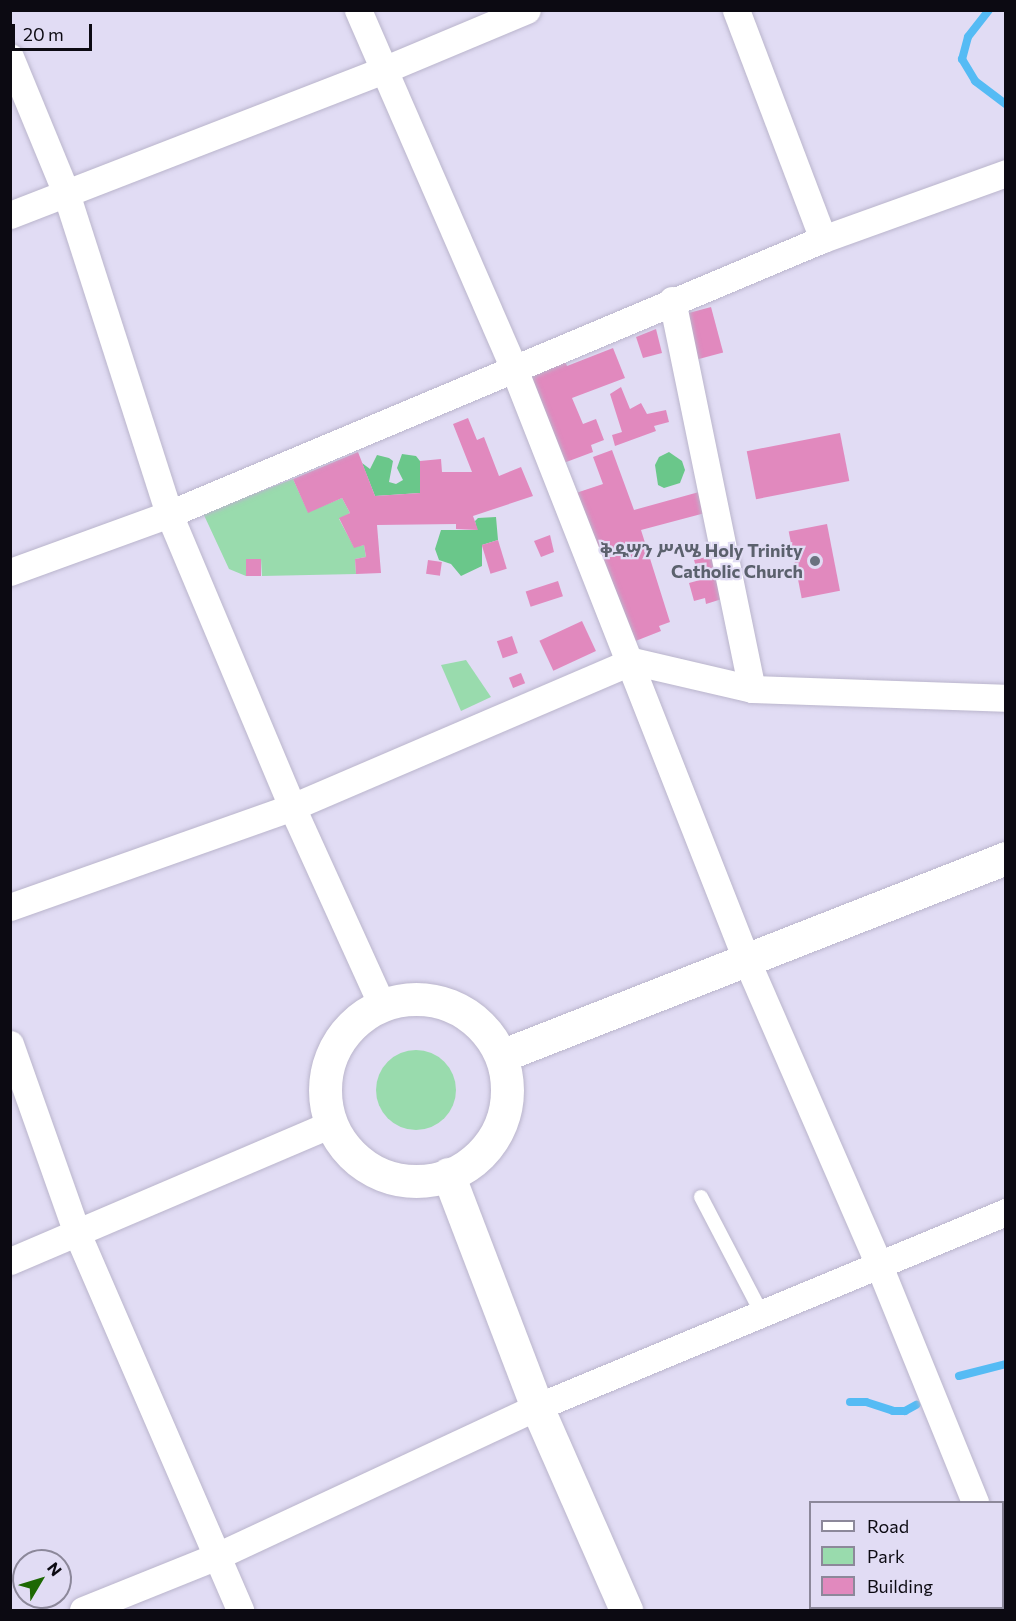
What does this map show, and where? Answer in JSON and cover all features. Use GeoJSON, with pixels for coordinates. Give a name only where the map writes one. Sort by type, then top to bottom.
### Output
{"type":"FeatureCollection","features":[{"type":"Feature","properties":{"kind":"street"},"geometry":{"type":"LineString","coordinates":[[358,10],[381,71],[514,369],[632,661],[747,959],[878,1263],[974,1501]]}},
{"type":"Feature","properties":{"kind":"street"},"geometry":{"type":"LineString","coordinates":[[10,215],[381,71],[527,10]]}},
{"type":"Feature","properties":{"kind":"street"},"geometry":{"type":"LineString","coordinates":[[736,10],[823,239]]}},
{"type":"Feature","properties":{"kind":"street"},"geometry":{"type":"LineString","coordinates":[[10,57],[66,193],[169,514],[292,807],[382,1005]]}},
{"type":"Feature","properties":{"kind":"street"},"geometry":{"type":"LineString","coordinates":[[10,572],[169,514],[672,300],[823,239],[1005,173]]}},
{"type":"Feature","properties":{"kind":"street"},"geometry":{"type":"LineString","coordinates":[[672,300],[752,689]]}},
{"type":"Feature","properties":{"kind":"street"},"geometry":{"type":"LineString","coordinates":[[10,907],[292,807],[632,661],[752,689],[1004,698]]}},
{"type":"Feature","properties":{"kind":"street"},"geometry":{"type":"LineString","coordinates":[[501,1056],[1005,858]]}},
{"type":"Feature","properties":{"kind":"street"},"geometry":{"type":"LineString","coordinates":[[410,998],[438,1001],[456,1008],[486,1031],[501,1056],[507,1084],[505,1112],[494,1139],[475,1161],[448,1174],[423,1182],[394,1179],[368,1167],[346,1149],[331,1124],[325,1096],[327,1067],[338,1041],[357,1019],[382,1005],[410,998]]}},
{"type":"Feature","properties":{"kind":"street"},"geometry":{"type":"LineString","coordinates":[[10,1044],[77,1233],[240,1611]]}},
{"type":"Feature","properties":{"kind":"street"},"geometry":{"type":"LineString","coordinates":[[10,1261],[331,1124]]}},
{"type":"Feature","properties":{"kind":"street"},"geometry":{"type":"LineString","coordinates":[[448,1174],[537,1407],[626,1611]]}},
{"type":"Feature","properties":{"kind":"street"},"geometry":{"type":"LineString","coordinates":[[83,1611],[217,1556],[537,1407],[1005,1212]]}},
{"type":"Feature","properties":{"kind":"lane"},"geometry":{"type":"LineString","coordinates":[[701,1197],[761,1312]]}},
{"type":"Feature","properties":{"kind":"green space"},"geometry":{"type":"Polygon","coordinates":[[[669,452],[682,461],[685,470],[680,483],[664,488],[658,485],[655,465],[659,457],[669,452]]]}},
{"type":"Feature","properties":{"kind":"green space"},"geometry":{"type":"Polygon","coordinates":[[[402,454],[416,456],[420,461],[420,493],[375,496],[362,463],[370,469],[377,455],[389,458],[393,461],[389,482],[396,484],[403,480],[397,468],[402,454]]]}},
{"type":"Feature","properties":{"kind":"green space"},"geometry":{"type":"Polygon","coordinates":[[[293,479],[308,512],[342,498],[350,513],[339,519],[354,547],[364,545],[366,557],[355,559],[356,574],[262,576],[261,559],[246,559],[246,576],[229,569],[203,513],[293,479]]]}},
{"type":"Feature","properties":{"kind":"green space"},"geometry":{"type":"Polygon","coordinates":[[[496,517],[498,540],[482,545],[482,566],[461,576],[451,564],[439,560],[435,549],[441,530],[477,530],[475,521],[478,518],[496,517]]]}},
{"type":"Feature","properties":{"kind":"green space"},"geometry":{"type":"Polygon","coordinates":[[[466,660],[491,697],[461,711],[441,665],[466,660]]]}},
{"type":"Feature","properties":{"kind":"green space"},"geometry":{"type":"Polygon","coordinates":[[[408,1050],[424,1050],[445,1061],[456,1082],[456,1098],[445,1119],[424,1130],[408,1130],[394,1124],[382,1112],[376,1098],[376,1082],[382,1068],[394,1056],[408,1050]]]}},
{"type":"Feature","properties":{"kind":"building"},"geometry":{"type":"Polygon","coordinates":[[[711,307],[723,352],[695,360],[683,315],[711,307]]]}},
{"type":"Feature","properties":{"kind":"building"},"geometry":{"type":"Polygon","coordinates":[[[656,329],[662,353],[643,358],[636,337],[656,329]]]}},
{"type":"Feature","properties":{"kind":"building"},"geometry":{"type":"Polygon","coordinates":[[[613,348],[625,378],[572,398],[583,424],[596,419],[604,440],[591,445],[593,452],[561,464],[530,376],[564,359],[567,366],[613,348]]]}},
{"type":"Feature","properties":{"kind":"building"},"geometry":{"type":"Polygon","coordinates":[[[621,387],[630,409],[641,403],[647,414],[666,410],[669,422],[654,426],[656,431],[615,446],[612,435],[622,432],[610,394],[621,387]]]}},
{"type":"Feature","properties":{"kind":"building"},"geometry":{"type":"Polygon","coordinates":[[[468,418],[477,440],[484,437],[499,476],[521,467],[533,496],[473,516],[478,530],[456,529],[456,524],[377,525],[381,573],[356,574],[355,559],[366,557],[364,545],[354,548],[339,518],[350,513],[342,498],[308,513],[293,479],[358,452],[375,496],[420,493],[420,461],[441,459],[442,472],[472,472],[453,424],[468,418]]]}},
{"type":"Feature","properties":{"kind":"building"},"geometry":{"type":"Polygon","coordinates":[[[840,433],[849,481],[756,499],[747,451],[840,433]]]}},
{"type":"Feature","properties":{"kind":"building"},"geometry":{"type":"Polygon","coordinates":[[[612,450],[634,510],[699,492],[705,513],[641,530],[670,622],[659,626],[661,631],[633,642],[576,493],[603,484],[593,457],[612,450]]]}},
{"type":"Feature","properties":{"kind":"building","name":"ቅዱሣን ሥላሤ Holy Trinity Catholic Church"},"geometry":{"type":"Polygon","coordinates":[[[827,524],[840,591],[802,598],[789,531],[827,524]]]}},
{"type":"Feature","properties":{"kind":"building"},"geometry":{"type":"Polygon","coordinates":[[[550,535],[554,552],[541,557],[534,541],[550,535]]]}},
{"type":"Feature","properties":{"kind":"building"},"geometry":{"type":"Polygon","coordinates":[[[498,540],[507,569],[491,574],[482,545],[498,540]]]}},
{"type":"Feature","properties":{"kind":"building"},"geometry":{"type":"Polygon","coordinates":[[[714,555],[725,598],[706,604],[705,598],[694,601],[689,583],[700,580],[694,560],[714,555]]]}},
{"type":"Feature","properties":{"kind":"building"},"geometry":{"type":"Polygon","coordinates":[[[246,559],[261,559],[261,576],[246,576],[246,559]]]}},
{"type":"Feature","properties":{"kind":"building"},"geometry":{"type":"Polygon","coordinates":[[[428,560],[442,562],[440,576],[426,574],[428,560]]]}},
{"type":"Feature","properties":{"kind":"building"},"geometry":{"type":"Polygon","coordinates":[[[558,581],[563,596],[531,607],[526,592],[558,581]]]}},
{"type":"Feature","properties":{"kind":"building"},"geometry":{"type":"Polygon","coordinates":[[[582,621],[596,651],[553,671],[539,641],[582,621]]]}},
{"type":"Feature","properties":{"kind":"building"},"geometry":{"type":"Polygon","coordinates":[[[512,636],[518,653],[503,658],[497,641],[512,636]]]}},
{"type":"Feature","properties":{"kind":"building"},"geometry":{"type":"Polygon","coordinates":[[[521,673],[525,683],[513,688],[509,678],[521,673]]]}},
{"type":"Feature","properties":{"kind":"waterway"},"geometry":{"type":"LineString","coordinates":[[989,10],[968,37],[962,59],[975,81],[1006,104]]}},
{"type":"Feature","properties":{"kind":"waterway"},"geometry":{"type":"LineString","coordinates":[[959,1376],[1006,1364]]}},
{"type":"Feature","properties":{"kind":"waterway"},"geometry":{"type":"LineString","coordinates":[[850,1402],[866,1402],[893,1411],[905,1411],[916,1405]]}},
{"type":"Feature","properties":{"kind":"place","name":"ቅዱሣን ሥላሤ Holy Trinity Catholic Church"},"geometry":{"type":"Point","coordinates":[815,561]}}]}
